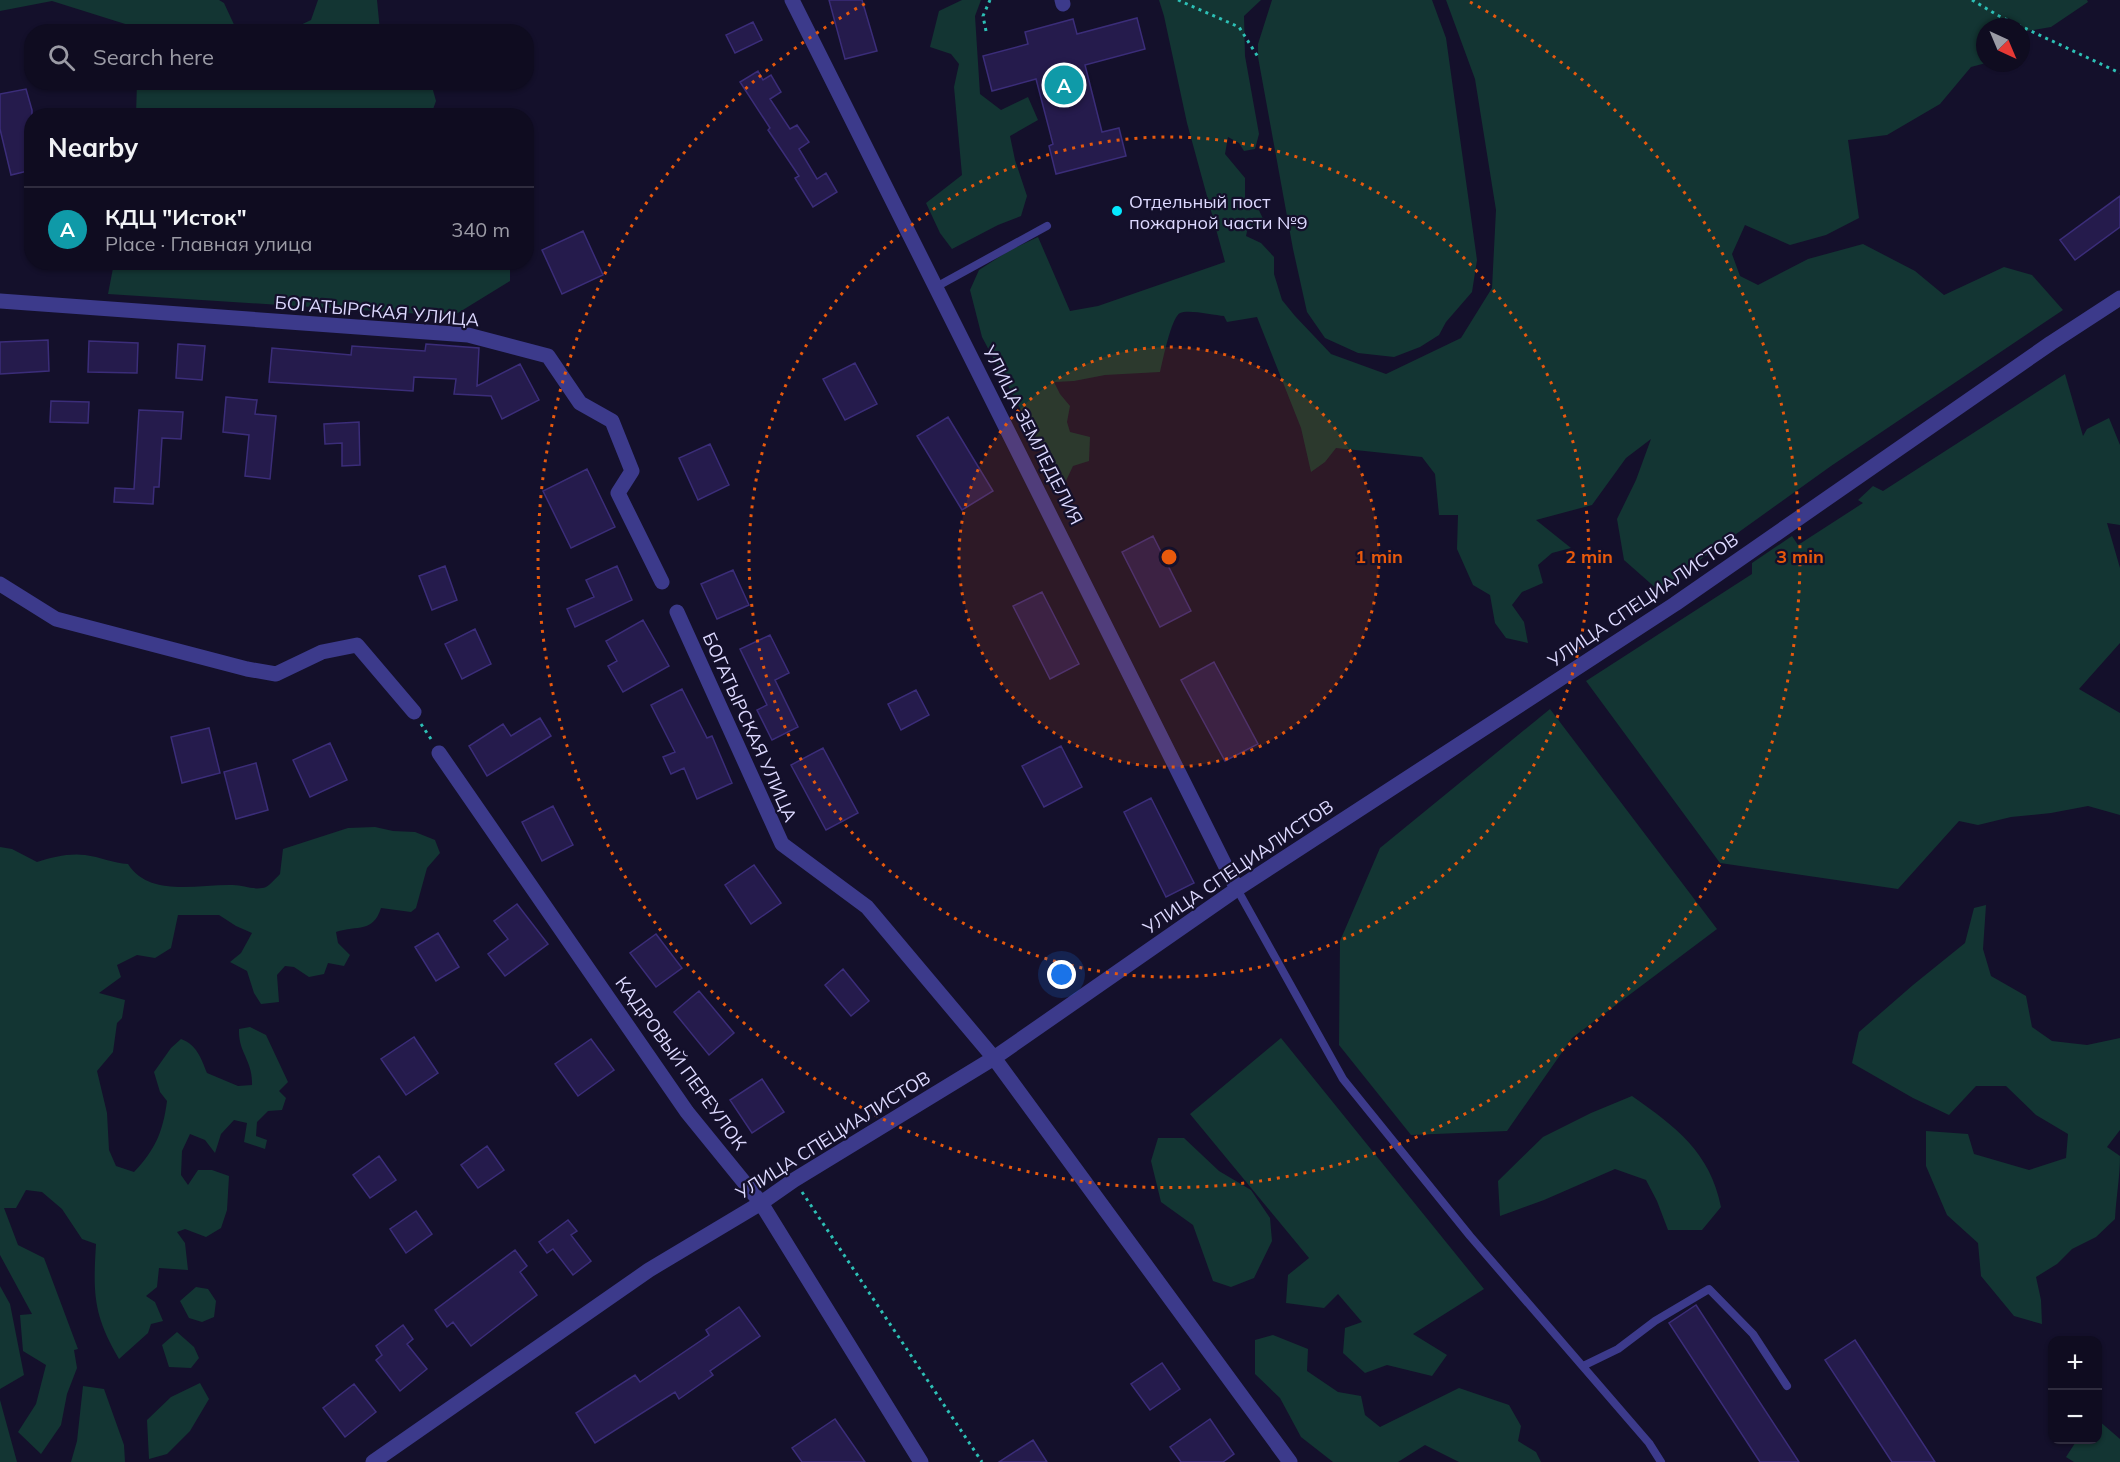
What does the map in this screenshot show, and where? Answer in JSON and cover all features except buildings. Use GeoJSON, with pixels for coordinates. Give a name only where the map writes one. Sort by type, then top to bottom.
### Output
{"type":"FeatureCollection","features":[{"type":"Feature","properties":{"kind":"street","name":"УЛИЦА ЗЕМЛЕДЕЛИЯ"},"geometry":{"type":"LineString","coordinates":[[792,0],[1237,889]]}},
{"type":"Feature","properties":{"kind":"street","name":"УЛИЦА СПЕЦИАЛИСТОВ"},"geometry":{"type":"LineString","coordinates":[[373,1462],[649,1270],[994,1058],[1237,889],[1675,604],[2051,343],[2120,298]]}},
{"type":"Feature","properties":{"kind":"street","name":"БОГАТЫРСКАЯ УЛИЦА"},"geometry":{"type":"LineString","coordinates":[[0,301],[468,335],[548,356],[580,403],[612,421],[632,471],[618,493],[662,582]]}},
{"type":"Feature","properties":{"kind":"street"},"geometry":{"type":"LineString","coordinates":[[0,584],[56,618],[247,669],[276,674],[322,652],[357,645],[414,712]]}},
{"type":"Feature","properties":{"kind":"street","name":"БОГАТЫРСКАЯ УЛИЦА"},"geometry":{"type":"LineString","coordinates":[[677,612],[782,844],[867,907],[994,1058],[1290,1462]]}},
{"type":"Feature","properties":{"kind":"street","name":"КАДРОВЫЙ ПЕРЕУЛОК"},"geometry":{"type":"LineString","coordinates":[[439,753],[687,1112],[761,1203],[921,1462]]}},
{"type":"Feature","properties":{"kind":"lane"},"geometry":{"type":"LineString","coordinates":[[936,286],[1047,226]]}},
{"type":"Feature","properties":{"kind":"lane"},"geometry":{"type":"LineString","coordinates":[[1237,889],[1343,1079],[1470,1236],[1649,1443],[1661,1462]]}},
{"type":"Feature","properties":{"kind":"lane"},"geometry":{"type":"LineString","coordinates":[[1583,1366],[1618,1349],[1655,1321],[1708,1289],[1753,1334],[1787,1386]]}},
{"type":"Feature","properties":{"kind":"path"},"geometry":{"type":"LineString","coordinates":[[986,31],[983,16],[990,0]]}},
{"type":"Feature","properties":{"kind":"path"},"geometry":{"type":"LineString","coordinates":[[1178,0],[1239,27],[1258,57]]}},
{"type":"Feature","properties":{"kind":"path"},"geometry":{"type":"LineString","coordinates":[[1972,0],[1999,16],[2120,73]]}},
{"type":"Feature","properties":{"kind":"path"},"geometry":{"type":"LineString","coordinates":[[414,712],[439,753]]}},
{"type":"Feature","properties":{"kind":"path"},"geometry":{"type":"LineString","coordinates":[[794,1180],[982,1462]]}},
{"type":"Feature","properties":{"kind":"green space"},"geometry":{"type":"Polygon","coordinates":[[[0,0],[219,0],[224,3],[234,24],[125,24],[52,1],[0,11],[0,0]]]}},
{"type":"Feature","properties":{"kind":"green space"},"geometry":{"type":"Polygon","coordinates":[[[318,0],[377,0],[379,24],[303,24],[311,20],[318,0]]]}},
{"type":"Feature","properties":{"kind":"green space"},"geometry":{"type":"Polygon","coordinates":[[[962,0],[981,0],[975,16],[980,94],[1001,110],[1028,97],[1038,120],[1010,136],[1027,196],[1021,216],[998,225],[952,249],[940,233],[926,203],[962,175],[954,87],[959,64],[951,54],[930,47],[939,11],[962,0]]]}},
{"type":"Feature","properties":{"kind":"green space"},"geometry":{"type":"Polygon","coordinates":[[[1159,0],[1261,0],[1244,16],[1245,56],[1259,134],[1255,149],[1244,151],[1239,143],[1228,137],[1225,154],[1245,178],[1245,199],[1256,204],[1267,227],[1248,227],[1246,236],[1261,243],[1274,257],[1274,274],[1282,300],[1331,354],[1386,374],[1461,338],[1492,288],[1496,210],[1475,79],[1446,0],[2087,0],[2088,2],[2051,27],[2030,30],[2030,18],[1976,18],[1976,66],[1971,67],[1940,104],[1887,135],[1848,140],[1859,218],[1826,235],[1790,245],[1745,225],[1732,254],[1740,276],[1758,285],[1808,259],[1863,244],[1915,271],[1944,295],[2004,267],[2032,275],[2063,310],[1831,466],[1658,590],[1624,560],[1617,519],[1636,480],[1651,439],[1626,458],[1592,505],[1536,520],[1571,548],[1552,553],[1538,565],[1543,583],[1522,592],[1512,605],[1524,622],[1528,643],[1506,638],[1495,623],[1490,595],[1473,585],[1457,549],[1458,515],[1439,515],[1435,474],[1422,457],[1336,448],[1325,462],[1311,472],[1301,428],[1257,317],[1227,322],[1224,316],[1195,312],[1180,313],[1171,331],[1160,372],[1105,375],[1054,382],[1070,406],[1067,422],[1070,432],[1090,437],[1089,461],[1073,466],[1064,485],[1041,448],[982,337],[970,290],[979,270],[1010,250],[1038,237],[1070,311],[1098,306],[1225,262],[1187,123],[1159,0]]]}},
{"type":"Feature","properties":{"kind":"green space"},"geometry":{"type":"Polygon","coordinates":[[[1272,0],[1432,0],[1446,38],[1477,260],[1472,292],[1446,322],[1439,335],[1420,347],[1394,357],[1358,353],[1325,338],[1307,312],[1293,249],[1258,57],[1258,44],[1272,0]]]}},
{"type":"Feature","properties":{"kind":"green space"},"geometry":{"type":"Polygon","coordinates":[[[137,90],[433,90],[436,101],[434,108],[136,108],[137,90]]]}},
{"type":"Feature","properties":{"kind":"green space"},"geometry":{"type":"Polygon","coordinates":[[[113,270],[510,270],[510,281],[453,316],[108,294],[113,270]]]}},
{"type":"Feature","properties":{"kind":"green space"},"geometry":{"type":"Polygon","coordinates":[[[2065,374],[2083,436],[2087,429],[2109,418],[2120,445],[2120,525],[2107,523],[2120,568],[2120,643],[2079,689],[2120,713],[2120,815],[2088,806],[2011,817],[1978,825],[1959,821],[1898,889],[1720,863],[1586,681],[1752,574],[1752,563],[1792,536],[1798,545],[1863,503],[1858,500],[1873,486],[1883,491],[2065,374]]]}},
{"type":"Feature","properties":{"kind":"green space"},"geometry":{"type":"Polygon","coordinates":[[[1550,709],[1717,929],[1572,1038],[1507,1131],[1411,1135],[1339,1045],[1340,941],[1380,848],[1550,709]]]}},
{"type":"Feature","properties":{"kind":"green space"},"geometry":{"type":"Polygon","coordinates":[[[375,827],[415,832],[435,840],[440,853],[427,868],[416,908],[411,912],[381,908],[378,916],[369,925],[336,932],[338,943],[350,955],[344,966],[328,963],[324,974],[309,977],[294,967],[285,966],[277,975],[279,1002],[261,1004],[254,993],[247,971],[230,962],[241,953],[252,933],[219,915],[178,915],[171,948],[155,958],[137,955],[117,965],[121,977],[99,993],[125,1000],[122,1018],[117,1023],[113,1052],[97,1071],[107,1113],[109,1150],[116,1166],[134,1172],[157,1140],[167,1101],[160,1092],[154,1072],[171,1048],[181,1039],[195,1048],[207,1073],[238,1086],[252,1085],[252,1076],[239,1037],[239,1029],[250,1027],[266,1035],[288,1082],[279,1091],[286,1098],[282,1110],[268,1111],[257,1122],[256,1136],[267,1140],[265,1149],[244,1142],[247,1123],[234,1120],[221,1134],[215,1153],[205,1140],[190,1134],[182,1151],[181,1175],[188,1185],[198,1170],[212,1170],[229,1176],[227,1210],[221,1228],[206,1237],[185,1229],[177,1232],[185,1243],[188,1270],[159,1268],[157,1287],[146,1296],[155,1302],[163,1321],[151,1324],[148,1333],[119,1359],[104,1329],[97,1303],[96,1244],[82,1239],[62,1209],[42,1192],[26,1190],[16,1208],[4,1208],[18,1245],[44,1258],[78,1349],[74,1350],[77,1368],[67,1394],[61,1425],[41,1454],[18,1432],[36,1404],[46,1365],[23,1351],[20,1315],[32,1314],[0,1255],[0,847],[12,849],[37,862],[61,856],[79,855],[128,864],[137,875],[162,885],[190,887],[233,885],[262,888],[268,886],[280,874],[283,849],[348,828],[375,827]]]}},
{"type":"Feature","properties":{"kind":"green space"},"geometry":{"type":"Polygon","coordinates":[[[1986,905],[1983,949],[1991,976],[2026,996],[2032,1027],[2052,1041],[2087,1045],[2120,1038],[2120,1130],[2107,1147],[2120,1156],[2115,1219],[2096,1237],[2072,1249],[2057,1264],[2036,1277],[2041,1300],[2042,1324],[2014,1316],[1981,1276],[1978,1243],[1947,1215],[1926,1166],[1926,1131],[1968,1134],[1974,1154],[2029,1170],[2066,1158],[2068,1134],[2036,1115],[2006,1086],[1976,1086],[1949,1115],[1913,1098],[1852,1063],[1859,1032],[1965,943],[1974,908],[1986,905]]]}},
{"type":"Feature","properties":{"kind":"green space"},"geometry":{"type":"Polygon","coordinates":[[[1281,1038],[1484,1289],[1413,1334],[1447,1355],[1432,1376],[1387,1365],[1365,1373],[1343,1353],[1345,1328],[1362,1322],[1338,1294],[1324,1308],[1286,1303],[1288,1275],[1309,1258],[1190,1114],[1281,1038]]]}},
{"type":"Feature","properties":{"kind":"green space"},"geometry":{"type":"Polygon","coordinates":[[[1632,1096],[1677,1130],[1700,1156],[1709,1171],[1721,1207],[1702,1230],[1668,1230],[1646,1180],[1615,1169],[1544,1200],[1500,1216],[1498,1181],[1543,1137],[1632,1096]]]}},
{"type":"Feature","properties":{"kind":"green space"},"geometry":{"type":"Polygon","coordinates":[[[1158,1138],[1184,1138],[1219,1171],[1251,1190],[1270,1218],[1272,1241],[1254,1278],[1231,1287],[1213,1281],[1193,1225],[1161,1202],[1151,1161],[1158,1138]]]}},
{"type":"Feature","properties":{"kind":"green space"},"geometry":{"type":"Polygon","coordinates":[[[0,1286],[10,1304],[24,1375],[0,1389],[0,1286]]]}},
{"type":"Feature","properties":{"kind":"green space"},"geometry":{"type":"Polygon","coordinates":[[[196,1287],[208,1289],[216,1301],[214,1317],[202,1322],[189,1318],[180,1301],[196,1287]]]}},
{"type":"Feature","properties":{"kind":"green space"},"geometry":{"type":"Polygon","coordinates":[[[177,1332],[194,1347],[199,1358],[191,1368],[169,1367],[162,1345],[177,1332]]]}},
{"type":"Feature","properties":{"kind":"green space"},"geometry":{"type":"Polygon","coordinates":[[[1273,1335],[1308,1349],[1307,1371],[1338,1392],[1361,1396],[1365,1415],[1380,1427],[1459,1388],[1509,1405],[1521,1426],[1518,1441],[1536,1452],[1541,1462],[1459,1462],[1425,1445],[1398,1462],[1333,1462],[1301,1437],[1280,1398],[1255,1374],[1255,1340],[1273,1335]]]}},
{"type":"Feature","properties":{"kind":"green space"},"geometry":{"type":"Polygon","coordinates":[[[200,1383],[209,1399],[190,1431],[167,1454],[149,1459],[147,1420],[171,1397],[200,1383]]]}},
{"type":"Feature","properties":{"kind":"green space"},"geometry":{"type":"Polygon","coordinates":[[[83,1386],[104,1389],[124,1445],[125,1462],[71,1462],[77,1441],[83,1386]]]}},
{"type":"Feature","properties":{"kind":"green space"},"geometry":{"type":"Polygon","coordinates":[[[0,1400],[17,1462],[0,1462],[0,1400]]]}},
{"type":"Feature","properties":{"kind":"green space"},"geometry":{"type":"Polygon","coordinates":[[[2102,1423],[2120,1439],[2120,1462],[2074,1462],[2066,1457],[2074,1444],[2102,1444],[2102,1423]]]}},
{"type":"Feature","properties":{"kind":"place","name":"КДЦ \"Исток\""},"geometry":{"type":"Point","coordinates":[1064,85]}},
{"type":"Feature","properties":{"kind":"place","name":"Отдельный пост пожарной части №9"},"geometry":{"type":"Point","coordinates":[1117,211]}}]}
